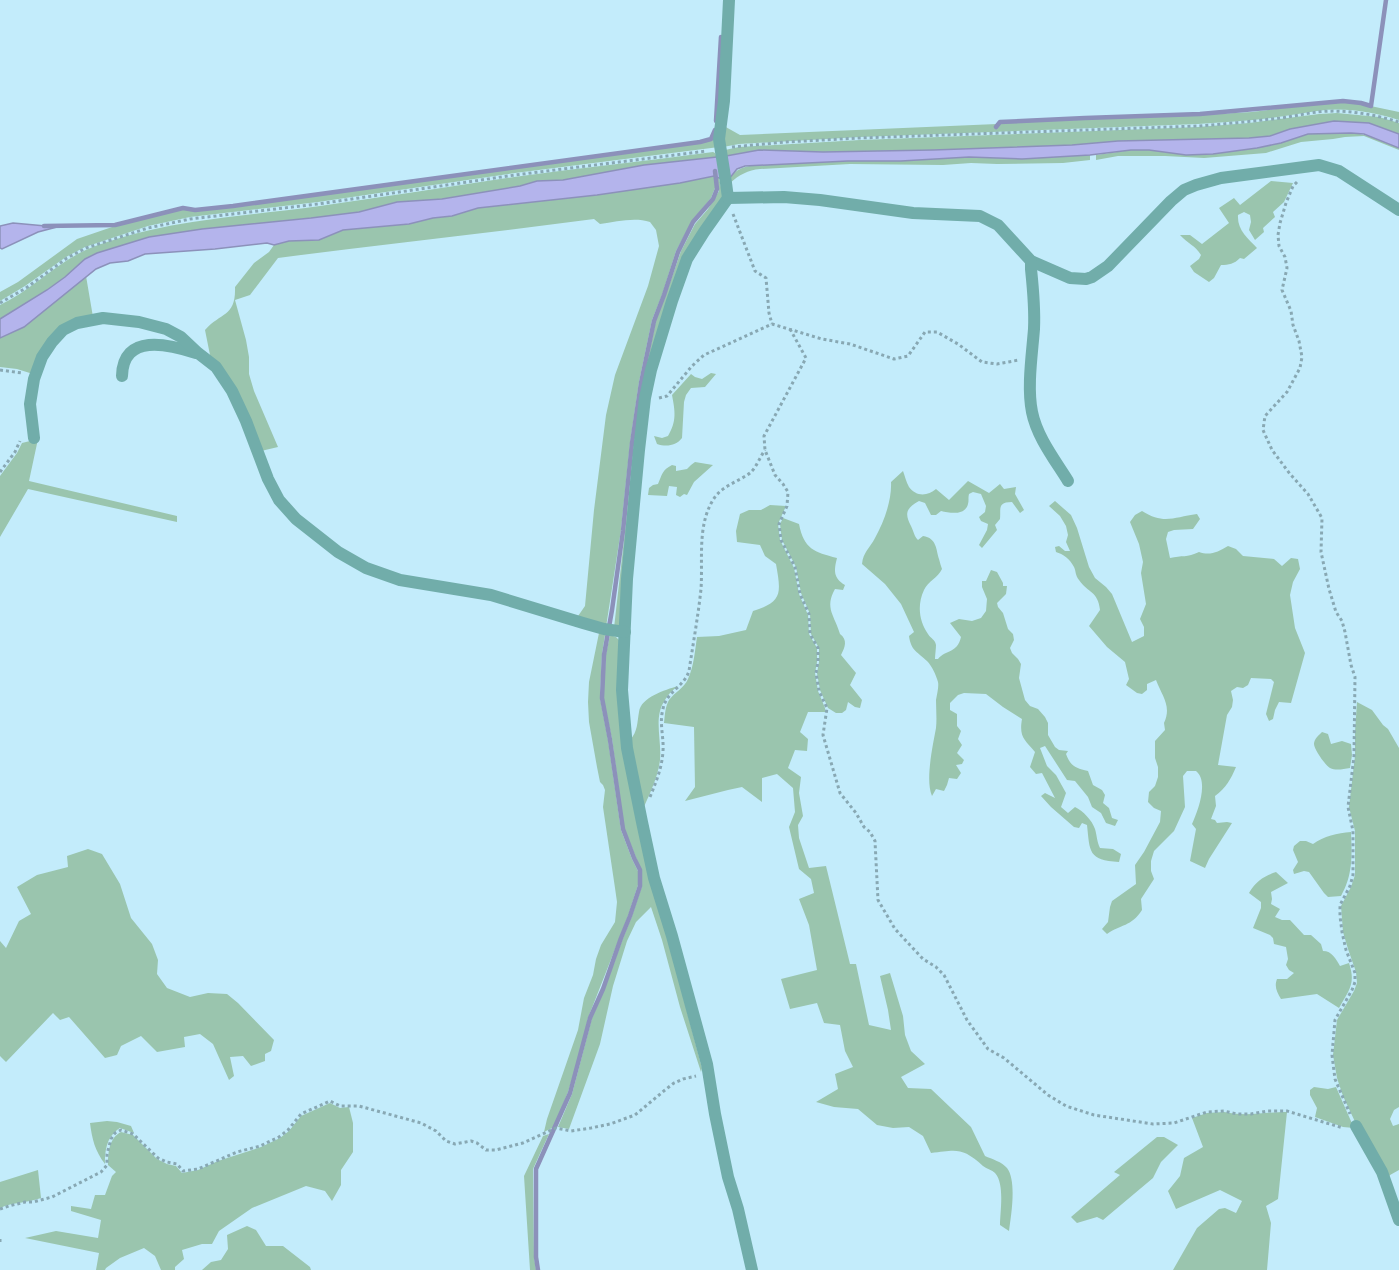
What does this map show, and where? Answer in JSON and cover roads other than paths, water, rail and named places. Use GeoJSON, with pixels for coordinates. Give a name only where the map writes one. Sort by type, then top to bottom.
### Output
{"type":"FeatureCollection","features":[{"type":"Feature","properties":{"kind":"street"},"geometry":{"type":"LineString","coordinates":[[729,0],[724,101],[719,139],[728,198],[687,259],[651,370],[639,450],[621,632],[622,690],[627,748],[654,878],[675,946],[709,1075],[728,1177],[752,1270]]}},
{"type":"Feature","properties":{"kind":"street"},"geometry":{"type":"LineString","coordinates":[[728,198],[784,197],[913,213],[980,216],[998,225],[1031,261],[1070,278],[1086,279],[1108,266],[1184,190],[1221,178],[1319,165],[1339,171],[1399,210]]}},
{"type":"Feature","properties":{"kind":"street"},"geometry":{"type":"LineString","coordinates":[[1031,261],[1034,328],[1031,357],[1032,414],[1041,435],[1068,481]]}},
{"type":"Feature","properties":{"kind":"street"},"geometry":{"type":"LineString","coordinates":[[34,438],[30,404],[34,379],[42,357],[63,330],[77,323],[103,318],[139,322],[166,329],[181,337],[216,367],[232,391],[279,500],[296,519],[338,552],[366,568],[400,580],[491,595],[603,629],[621,632]]}},
{"type":"Feature","properties":{"kind":"street"},"geometry":{"type":"LineString","coordinates":[[122,376],[125,360],[132,350],[142,345],[160,344],[198,353]]}},
{"type":"Feature","properties":{"kind":"street"},"geometry":{"type":"LineString","coordinates":[[1356,1126],[1382,1172],[1399,1221]]}},
{"type":"Feature","properties":{"kind":"water"},"geometry":{"type":"Polygon","coordinates":[[[1334,121],[1369,123],[1399,134],[1399,148],[1364,134],[1308,134],[1281,143],[1213,154],[1186,155],[1131,150],[1022,159],[969,157],[745,166],[737,169],[729,179],[714,176],[597,195],[478,208],[452,216],[409,224],[343,230],[319,240],[145,254],[96,269],[24,327],[0,338],[0,319],[47,290],[85,259],[149,237],[359,212],[397,202],[442,199],[537,181],[563,180],[644,165],[759,150],[823,152],[933,150],[1118,141],[1249,138],[1270,136],[1290,129],[1334,121]]]}},
{"type":"Feature","properties":{"kind":"water"},"geometry":{"type":"Polygon","coordinates":[[[13,223],[57,227],[38,232],[2,249],[0,248],[0,226],[13,223]]]}},
{"type":"Feature","properties":{"kind":"waterway"},"geometry":{"type":"LineString","coordinates":[[996,127],[1000,122],[1200,114],[1343,101],[1371,106],[1386,0]]}},
{"type":"Feature","properties":{"kind":"waterway"},"geometry":{"type":"LineString","coordinates":[[716,121],[721,37]]}},
{"type":"Feature","properties":{"kind":"waterway"},"geometry":{"type":"LineString","coordinates":[[44,226],[115,225],[183,208],[195,210],[233,206],[700,142],[711,139],[715,130]]}},
{"type":"Feature","properties":{"kind":"waterway"},"geometry":{"type":"LineString","coordinates":[[538,1270],[536,1169],[570,1093],[590,1018],[603,989],[640,886],[640,870],[623,829],[602,698],[604,655],[623,531],[632,443],[654,321],[678,252],[693,222],[713,199],[717,189],[715,171]]}}]}
